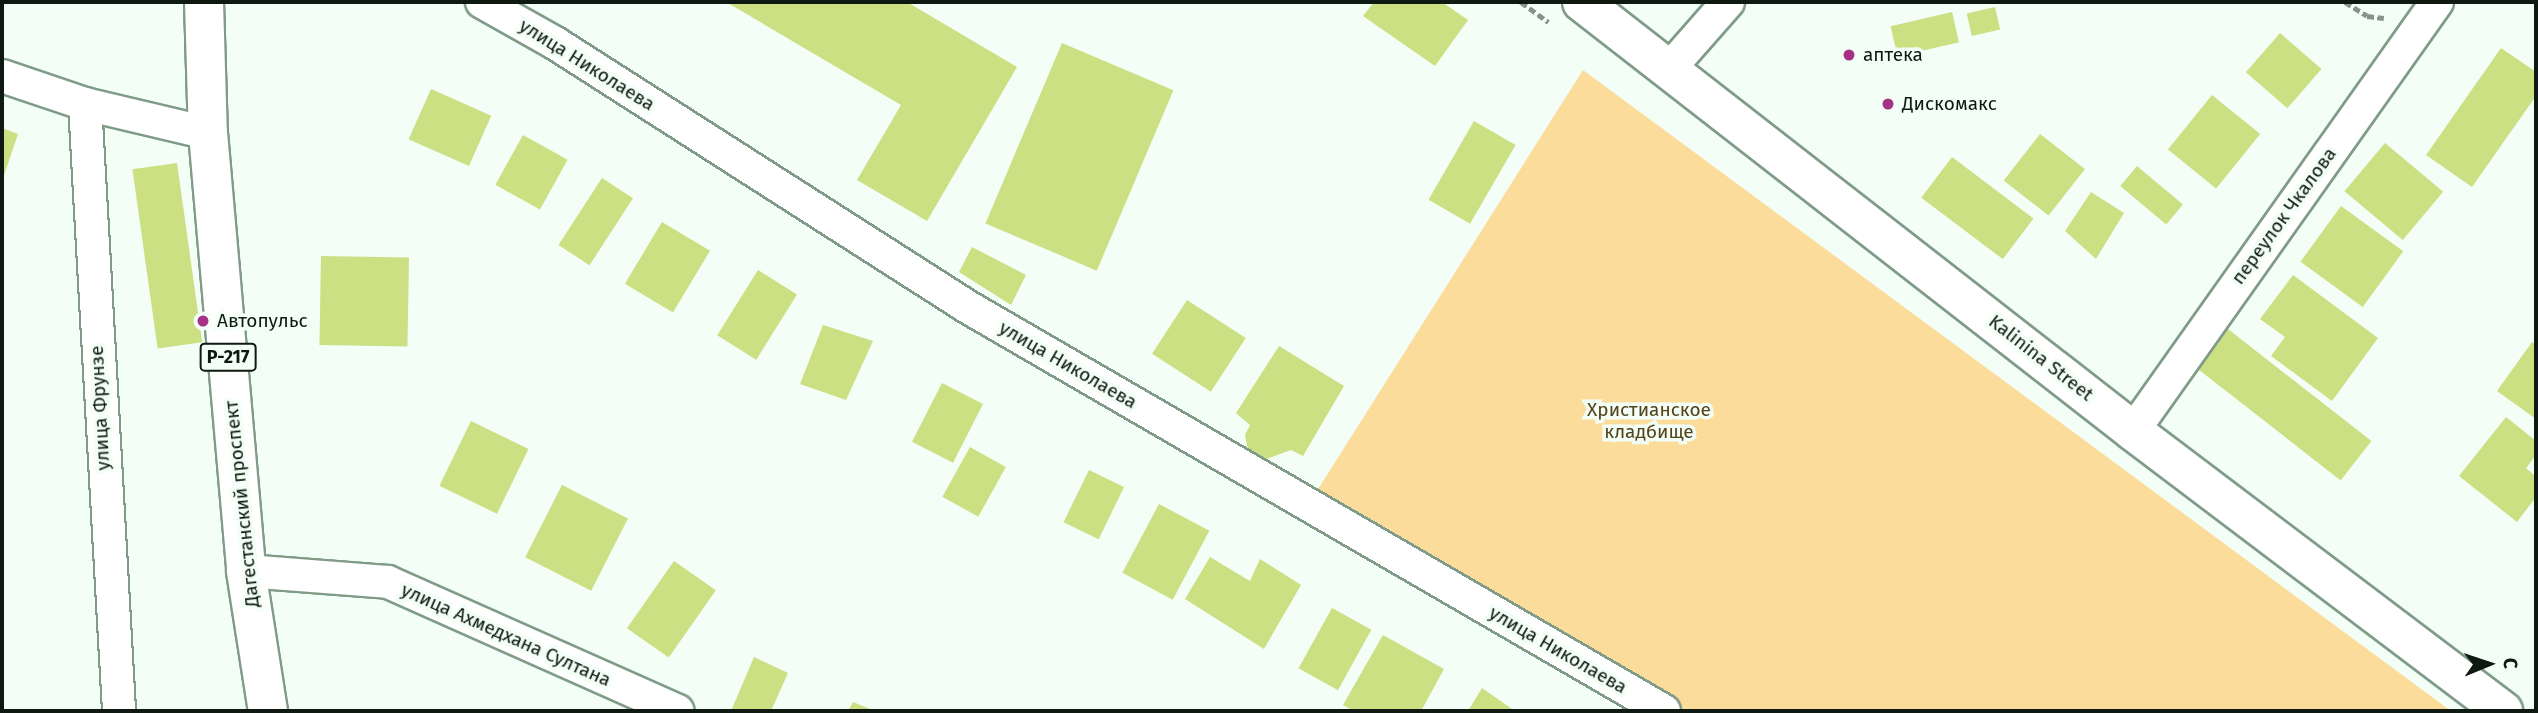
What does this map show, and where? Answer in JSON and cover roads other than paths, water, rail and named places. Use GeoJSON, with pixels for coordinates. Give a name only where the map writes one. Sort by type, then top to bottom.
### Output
{"type":"FeatureCollection","features":[{"type":"Feature","properties":{"kind":"main road","name":"Дагестанский проспект"},"geometry":{"type":"LineString","coordinates":[[204,2],[208,133],[246,571],[268,711]]}},
{"type":"Feature","properties":{"kind":"main road","name":"Kalinina Street"},"geometry":{"type":"LineString","coordinates":[[1582,2],[2133,431],[2503,711]]}},
{"type":"Feature","properties":{"kind":"street","name":"улица Николаева"},"geometry":{"type":"LineString","coordinates":[[482,2],[555,43],[966,306],[1664,711]]}},
{"type":"Feature","properties":{"kind":"street"},"geometry":{"type":"LineString","coordinates":[[1670,68],[1728,2]]}},
{"type":"Feature","properties":{"kind":"street","name":"переулок Чкалова"},"geometry":{"type":"LineString","coordinates":[[2133,431],[2437,2]]}},
{"type":"Feature","properties":{"kind":"street"},"geometry":{"type":"LineString","coordinates":[[2,76],[85,104],[208,133]]}},
{"type":"Feature","properties":{"kind":"street","name":"улица Фрунзе"},"geometry":{"type":"LineString","coordinates":[[85,104],[119,711]]}},
{"type":"Feature","properties":{"kind":"street","name":"улица Ахмедхана Султана"},"geometry":{"type":"LineString","coordinates":[[246,571],[388,582],[678,711]]}},
{"type":"Feature","properties":{"kind":"place","name":"аптека"},"geometry":{"type":"Point","coordinates":[1849,55]}},
{"type":"Feature","properties":{"kind":"place","name":"Дискомакс"},"geometry":{"type":"Point","coordinates":[1888,104]}},
{"type":"Feature","properties":{"kind":"place","name":"Автопульс"},"geometry":{"type":"Point","coordinates":[203,321]}},
{"type":"Feature","properties":{"kind":"park label","name":"Христианское кладбище"},"geometry":{"type":"Point","coordinates":[1649,421]}}]}
